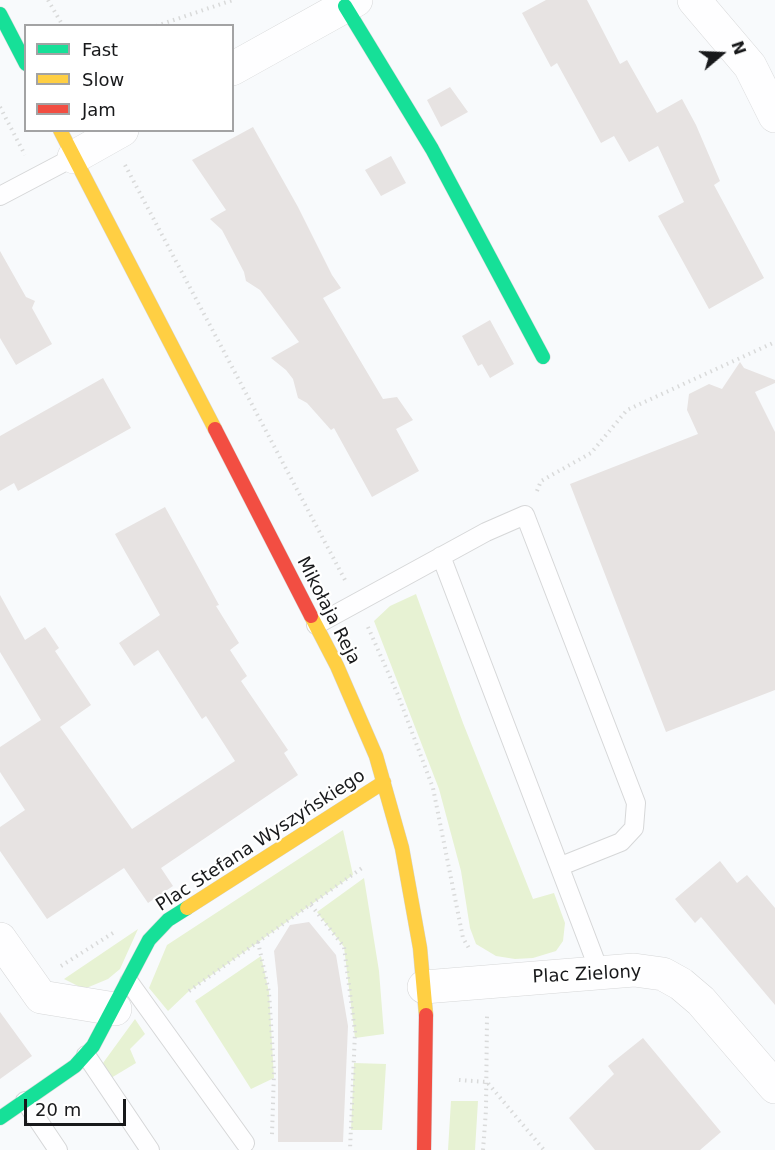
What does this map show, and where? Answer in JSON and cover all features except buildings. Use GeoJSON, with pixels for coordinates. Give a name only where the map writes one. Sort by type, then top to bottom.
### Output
{"type":"FeatureCollection","features":[{"type":"Feature","properties":{"kind":"street"},"geometry":{"type":"LineString","coordinates":[[694,0],[750,66],[775,116]]}},
{"type":"Feature","properties":{"kind":"street"},"geometry":{"type":"LineString","coordinates":[[234,68],[351,3],[543,357]]}},
{"type":"Feature","properties":{"kind":"street"},"geometry":{"type":"LineString","coordinates":[[0,14],[24,60]]}},
{"type":"Feature","properties":{"kind":"street"},"geometry":{"type":"LineString","coordinates":[[67,144],[116,134]]}},
{"type":"Feature","properties":{"kind":"street","name":"Mikołaja Reja"},"geometry":{"type":"LineString","coordinates":[[67,144],[316,625],[357,711],[384,782],[402,848],[424,987],[428,1067],[424,1150]]}},
{"type":"Feature","properties":{"kind":"street","name":"Plac Stefana Wyszyńskiego"},"geometry":{"type":"LineString","coordinates":[[0,1118],[75,1066],[86,1055],[122,995],[149,940],[168,920],[384,782]]}},
{"type":"Feature","properties":{"kind":"street"},"geometry":{"type":"LineString","coordinates":[[0,939],[41,998],[122,995]]}},
{"type":"Feature","properties":{"kind":"street","name":"Plac Zielony"},"geometry":{"type":"LineString","coordinates":[[424,987],[600,973],[650,971],[663,974],[681,984],[701,1001],[775,1087]]}},
{"type":"Feature","properties":{"kind":"lane"},"geometry":{"type":"LineString","coordinates":[[0,196],[36,177],[67,144]]}},
{"type":"Feature","properties":{"kind":"lane"},"geometry":{"type":"LineString","coordinates":[[316,625],[486,532],[525,515],[636,803],[634,828],[621,842],[561,866]]}},
{"type":"Feature","properties":{"kind":"lane"},"geometry":{"type":"LineString","coordinates":[[441,556],[600,973]]}},
{"type":"Feature","properties":{"kind":"lane"},"geometry":{"type":"LineString","coordinates":[[122,995],[245,1143]]}},
{"type":"Feature","properties":{"kind":"lane"},"geometry":{"type":"LineString","coordinates":[[86,1055],[150,1150]]}},
{"type":"Feature","properties":{"kind":"lane"},"geometry":{"type":"LineString","coordinates":[[25,1101],[58,1150]]}},
{"type":"Feature","properties":{"kind":"path"},"geometry":{"type":"LineString","coordinates":[[48,0],[62,24]]}},
{"type":"Feature","properties":{"kind":"path"},"geometry":{"type":"LineString","coordinates":[[162,24],[233,0]]}},
{"type":"Feature","properties":{"kind":"path"},"geometry":{"type":"LineString","coordinates":[[0,107],[36,177]]}},
{"type":"Feature","properties":{"kind":"path"},"geometry":{"type":"LineString","coordinates":[[116,134],[357,603],[398,695],[433,788],[463,938],[487,982],[487,1082],[483,1150]]}},
{"type":"Feature","properties":{"kind":"path"},"geometry":{"type":"LineString","coordinates":[[525,515],[542,481],[591,453],[627,410],[775,342]]}},
{"type":"Feature","properties":{"kind":"path"},"geometry":{"type":"LineString","coordinates":[[189,991],[362,868]]}},
{"type":"Feature","properties":{"kind":"path"},"geometry":{"type":"LineString","coordinates":[[311,905],[344,947],[355,1032],[350,1150]]}},
{"type":"Feature","properties":{"kind":"path"},"geometry":{"type":"LineString","coordinates":[[258,942],[269,992],[274,1071],[272,1140]]}},
{"type":"Feature","properties":{"kind":"path"},"geometry":{"type":"LineString","coordinates":[[487,1082],[544,1150]]}},
{"type":"Feature","properties":{"kind":"green space"},"geometry":{"type":"Polygon","coordinates":[[[416,594],[463,723],[533,899],[554,893],[565,923],[563,941],[556,951],[533,958],[515,959],[496,956],[476,944],[470,928],[461,871],[439,789],[374,621],[390,606],[416,594]]]}},
{"type":"Feature","properties":{"kind":"green space"},"geometry":{"type":"Polygon","coordinates":[[[343,830],[353,875],[189,991],[168,1011],[149,988],[167,945],[343,830]]]}},
{"type":"Feature","properties":{"kind":"green space"},"geometry":{"type":"Polygon","coordinates":[[[364,878],[379,971],[384,1034],[355,1038],[344,947],[317,912],[364,878]]]}},
{"type":"Feature","properties":{"kind":"green space"},"geometry":{"type":"Polygon","coordinates":[[[138,929],[120,969],[108,979],[84,989],[64,979],[138,929]]]}},
{"type":"Feature","properties":{"kind":"green space"},"geometry":{"type":"Polygon","coordinates":[[[261,956],[269,992],[274,1078],[251,1089],[195,1001],[261,956]]]}},
{"type":"Feature","properties":{"kind":"green space"},"geometry":{"type":"Polygon","coordinates":[[[135,1019],[145,1034],[130,1049],[136,1063],[111,1078],[103,1063],[135,1019]]]}},
{"type":"Feature","properties":{"kind":"green space"},"geometry":{"type":"Polygon","coordinates":[[[354,1063],[386,1064],[382,1130],[351,1130],[354,1063]]]}},
{"type":"Feature","properties":{"kind":"green space"},"geometry":{"type":"Polygon","coordinates":[[[451,1101],[478,1101],[475,1150],[448,1150],[451,1101]]]}},
{"type":"Feature","properties":{"kind":"traffic: fast"},"geometry":{"type":"LineString","coordinates":[[345,6],[432,149],[543,357]]}},
{"type":"Feature","properties":{"kind":"traffic: fast"},"geometry":{"type":"LineString","coordinates":[[0,14],[24,60]]}},
{"type":"Feature","properties":{"kind":"traffic: fast"},"geometry":{"type":"LineString","coordinates":[[0,1118],[75,1066],[93,1046],[149,940],[168,920],[187,908]]}},
{"type":"Feature","properties":{"kind":"traffic: slow"},"geometry":{"type":"LineString","coordinates":[[61,132],[215,429]]}},
{"type":"Feature","properties":{"kind":"traffic: slow"},"geometry":{"type":"LineString","coordinates":[[311,616],[337,666],[376,756],[402,848],[420,948],[426,1015]]}},
{"type":"Feature","properties":{"kind":"traffic: slow"},"geometry":{"type":"LineString","coordinates":[[187,908],[384,782]]}},
{"type":"Feature","properties":{"kind":"traffic: jam"},"geometry":{"type":"LineString","coordinates":[[215,429],[311,616]]}},
{"type":"Feature","properties":{"kind":"traffic: jam"},"geometry":{"type":"LineString","coordinates":[[424,1150],[426,1015]]}}]}
